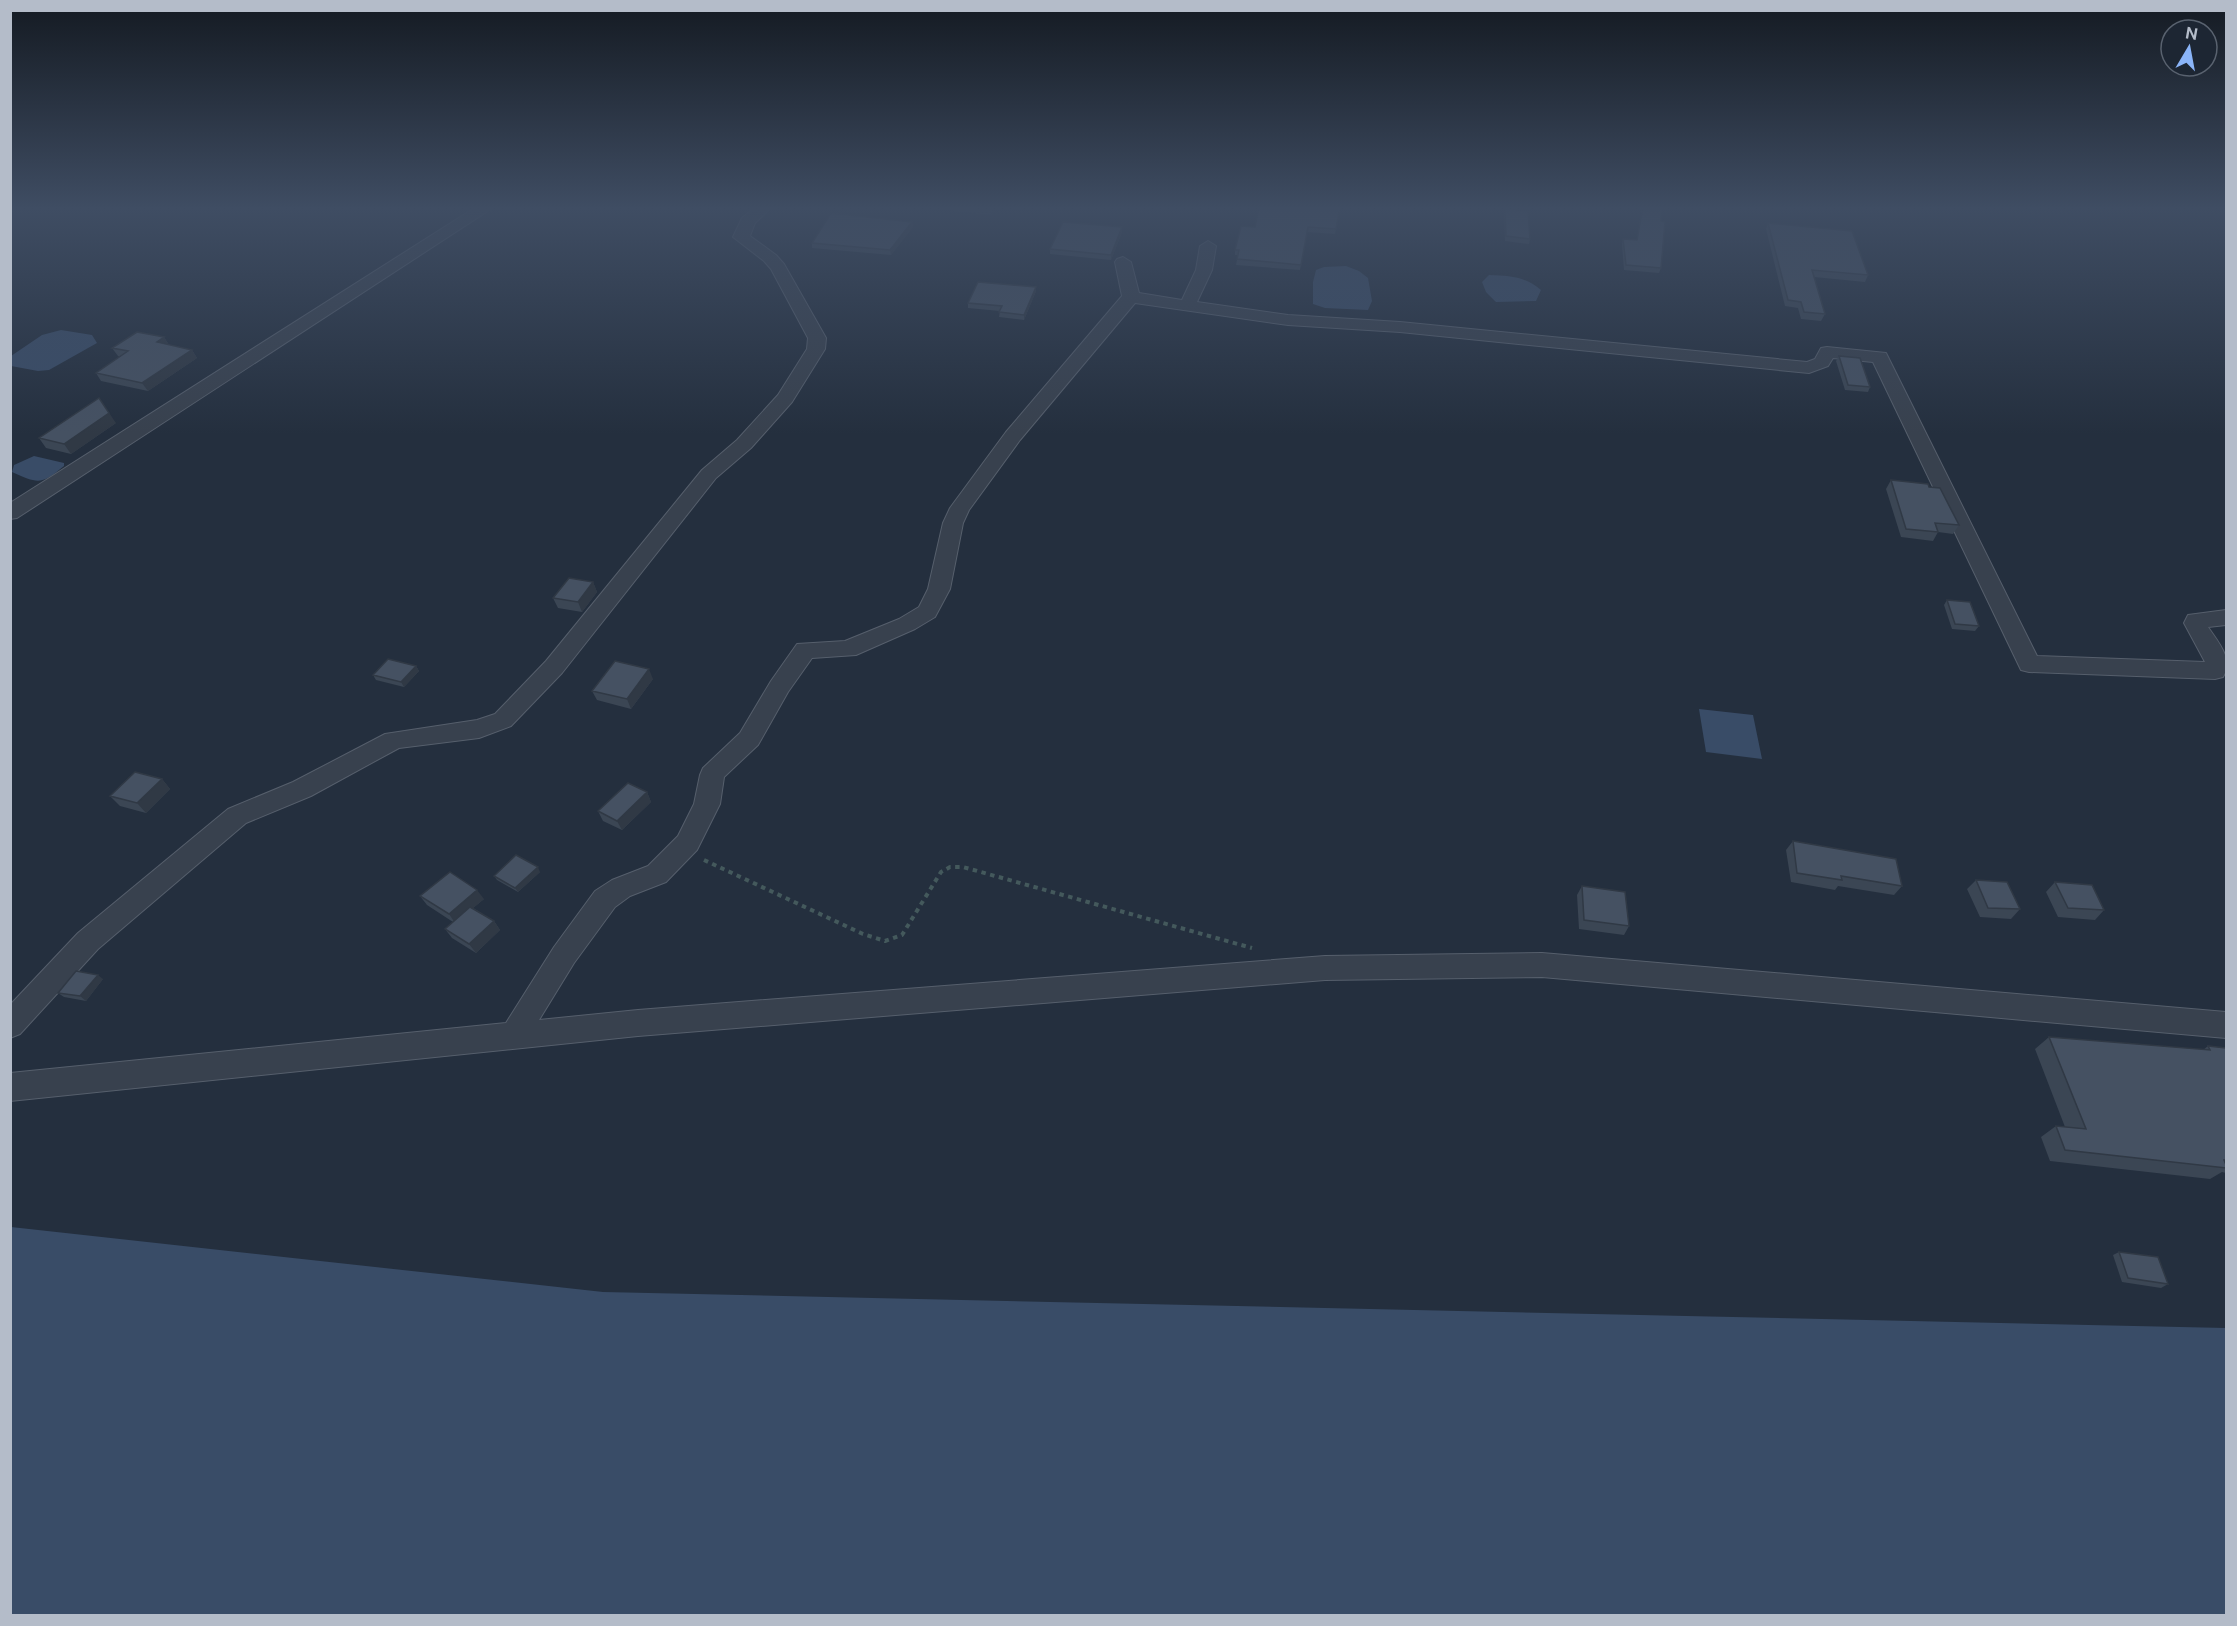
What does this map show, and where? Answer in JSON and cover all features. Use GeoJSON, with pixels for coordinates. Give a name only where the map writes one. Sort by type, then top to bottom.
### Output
{"type":"FeatureCollection","features":[{"type":"Feature","properties":{"kind":"street"},"geometry":{"type":"LineString","coordinates":[[10,513],[368,283]]}},
{"type":"Feature","properties":{"kind":"street"},"geometry":{"type":"LineString","coordinates":[[10,1025],[88,941],[237,816],[302,789],[394,740],[479,729],[502,720],[554,667],[666,530],[694,491],[715,468],[744,444],[785,398],[816,349],[817,338],[786,283]]}},
{"type":"Feature","properties":{"kind":"street"},"geometry":{"type":"LineString","coordinates":[[1128,283],[1131,297]]}},
{"type":"Feature","properties":{"kind":"street"},"geometry":{"type":"LineString","coordinates":[[1187,306],[1199,283]]}},
{"type":"Feature","properties":{"kind":"street"},"geometry":{"type":"LineString","coordinates":[[1131,297],[1288,320],[1412,328],[1809,368],[1822,362],[1827,352],[1880,357],[2028,664],[2216,671],[2217,660],[2195,623],[2196,620],[2203,618],[2226,618]]}},
{"type":"Feature","properties":{"kind":"street"},"geometry":{"type":"LineString","coordinates":[[514,1036],[564,955],[605,899],[621,888],[657,874],[688,843],[707,804],[712,775],[749,739],[779,687],[805,650],[848,649],[907,624],[927,612],[939,589],[953,524],[960,508],[1013,436],[1131,297]]}},
{"type":"Feature","properties":{"kind":"street"},"geometry":{"type":"LineString","coordinates":[[10,1087],[638,1023],[1325,968],[1542,965],[2226,1025]]}},
{"type":"Feature","properties":{"kind":"path"},"geometry":{"type":"LineString","coordinates":[[682,849],[863,934],[885,941],[902,935],[940,872],[950,867],[963,867],[1258,950]]}},
{"type":"Feature","properties":{"kind":"water"},"geometry":{"type":"Polygon","coordinates":[[[1313,283],[1369,283],[1372,301],[1368,310],[1325,308],[1313,304],[1313,283]]]}},
{"type":"Feature","properties":{"kind":"water"},"geometry":{"type":"Polygon","coordinates":[[[1482,283],[1531,283],[1541,290],[1536,301],[1496,302],[1486,292],[1482,283]]]}},
{"type":"Feature","properties":{"kind":"water"},"geometry":{"type":"Polygon","coordinates":[[[61,330],[92,335],[97,343],[49,370],[38,371],[11,366],[11,356],[42,335],[61,330]]]}},
{"type":"Feature","properties":{"kind":"water"},"geometry":{"type":"Polygon","coordinates":[[[34,456],[64,463],[64,466],[50,477],[40,481],[12,472],[14,465],[34,456]]]}},
{"type":"Feature","properties":{"kind":"water"},"geometry":{"type":"Polygon","coordinates":[[[1699,709],[1753,715],[1762,759],[1706,752],[1699,709]]]}},
{"type":"Feature","properties":{"kind":"water"},"geometry":{"type":"Polygon","coordinates":[[[11,1227],[603,1292],[2226,1328],[2226,1615],[11,1615],[11,1227]]]}},
{"type":"Feature","properties":{"kind":"building"},"geometry":{"type":"Polygon","coordinates":[[[978,283],[1036,287],[1024,315],[999,312],[1002,306],[968,303],[978,283]]]}},
{"type":"Feature","properties":{"kind":"building"},"geometry":{"type":"Polygon","coordinates":[[[1784,283],[1816,283],[1825,314],[1804,312],[1801,302],[1788,300],[1784,283]]]}},
{"type":"Feature","properties":{"kind":"building"},"geometry":{"type":"Polygon","coordinates":[[[137,332],[164,337],[157,342],[192,350],[142,383],[96,373],[128,351],[112,348],[137,332]]]}},
{"type":"Feature","properties":{"kind":"building"},"geometry":{"type":"Polygon","coordinates":[[[1839,356],[1860,358],[1870,387],[1848,385],[1839,356]]]}},
{"type":"Feature","properties":{"kind":"building"},"geometry":{"type":"Polygon","coordinates":[[[99,398],[109,413],[64,444],[39,438],[99,398]]]}},
{"type":"Feature","properties":{"kind":"building"},"geometry":{"type":"Polygon","coordinates":[[[1891,480],[1928,484],[1929,487],[1940,488],[1959,525],[1935,523],[1938,532],[1906,529],[1891,480]]]}},
{"type":"Feature","properties":{"kind":"building"},"geometry":{"type":"Polygon","coordinates":[[[569,578],[593,582],[578,602],[553,598],[569,578]]]}},
{"type":"Feature","properties":{"kind":"building"},"geometry":{"type":"Polygon","coordinates":[[[1947,600],[1970,602],[1979,626],[1955,624],[1947,600]]]}},
{"type":"Feature","properties":{"kind":"building"},"geometry":{"type":"Polygon","coordinates":[[[388,659],[416,666],[401,682],[373,675],[388,659]]]}},
{"type":"Feature","properties":{"kind":"building"},"geometry":{"type":"Polygon","coordinates":[[[615,661],[649,669],[627,699],[592,691],[615,661]]]}},
{"type":"Feature","properties":{"kind":"building"},"geometry":{"type":"Polygon","coordinates":[[[135,772],[162,779],[137,803],[110,796],[135,772]]]}},
{"type":"Feature","properties":{"kind":"building"},"geometry":{"type":"Polygon","coordinates":[[[628,783],[647,792],[617,821],[598,811],[628,783]]]}},
{"type":"Feature","properties":{"kind":"building"},"geometry":{"type":"Polygon","coordinates":[[[1793,841],[1896,859],[1902,886],[1841,876],[1842,880],[1797,873],[1793,841]]]}},
{"type":"Feature","properties":{"kind":"building"},"geometry":{"type":"Polygon","coordinates":[[[516,855],[538,867],[515,888],[494,876],[516,855]]]}},
{"type":"Feature","properties":{"kind":"building"},"geometry":{"type":"Polygon","coordinates":[[[450,872],[477,890],[449,914],[420,896],[450,872]]]}},
{"type":"Feature","properties":{"kind":"building"},"geometry":{"type":"Polygon","coordinates":[[[1976,880],[2007,882],[2020,909],[1988,908],[1976,880]]]}},
{"type":"Feature","properties":{"kind":"building"},"geometry":{"type":"Polygon","coordinates":[[[2055,882],[2092,885],[2104,910],[2068,908],[2055,882]]]}},
{"type":"Feature","properties":{"kind":"building"},"geometry":{"type":"Polygon","coordinates":[[[1582,886],[1625,892],[1629,926],[1584,920],[1582,886]]]}},
{"type":"Feature","properties":{"kind":"building"},"geometry":{"type":"Polygon","coordinates":[[[470,907],[494,921],[469,944],[445,929],[470,907]]]}},
{"type":"Feature","properties":{"kind":"building"},"geometry":{"type":"Polygon","coordinates":[[[76,971],[98,975],[80,996],[58,993],[76,971]]]}},
{"type":"Feature","properties":{"kind":"building"},"geometry":{"type":"Polygon","coordinates":[[[2049,1037],[2210,1050],[2208,1046],[2226,1048],[2226,1160],[2224,1160],[2226,1168],[2065,1150],[2056,1126],[2086,1129],[2049,1037]]]}},
{"type":"Feature","properties":{"kind":"building"},"geometry":{"type":"Polygon","coordinates":[[[2119,1252],[2158,1257],[2168,1284],[2128,1278],[2119,1252]]]}}]}
